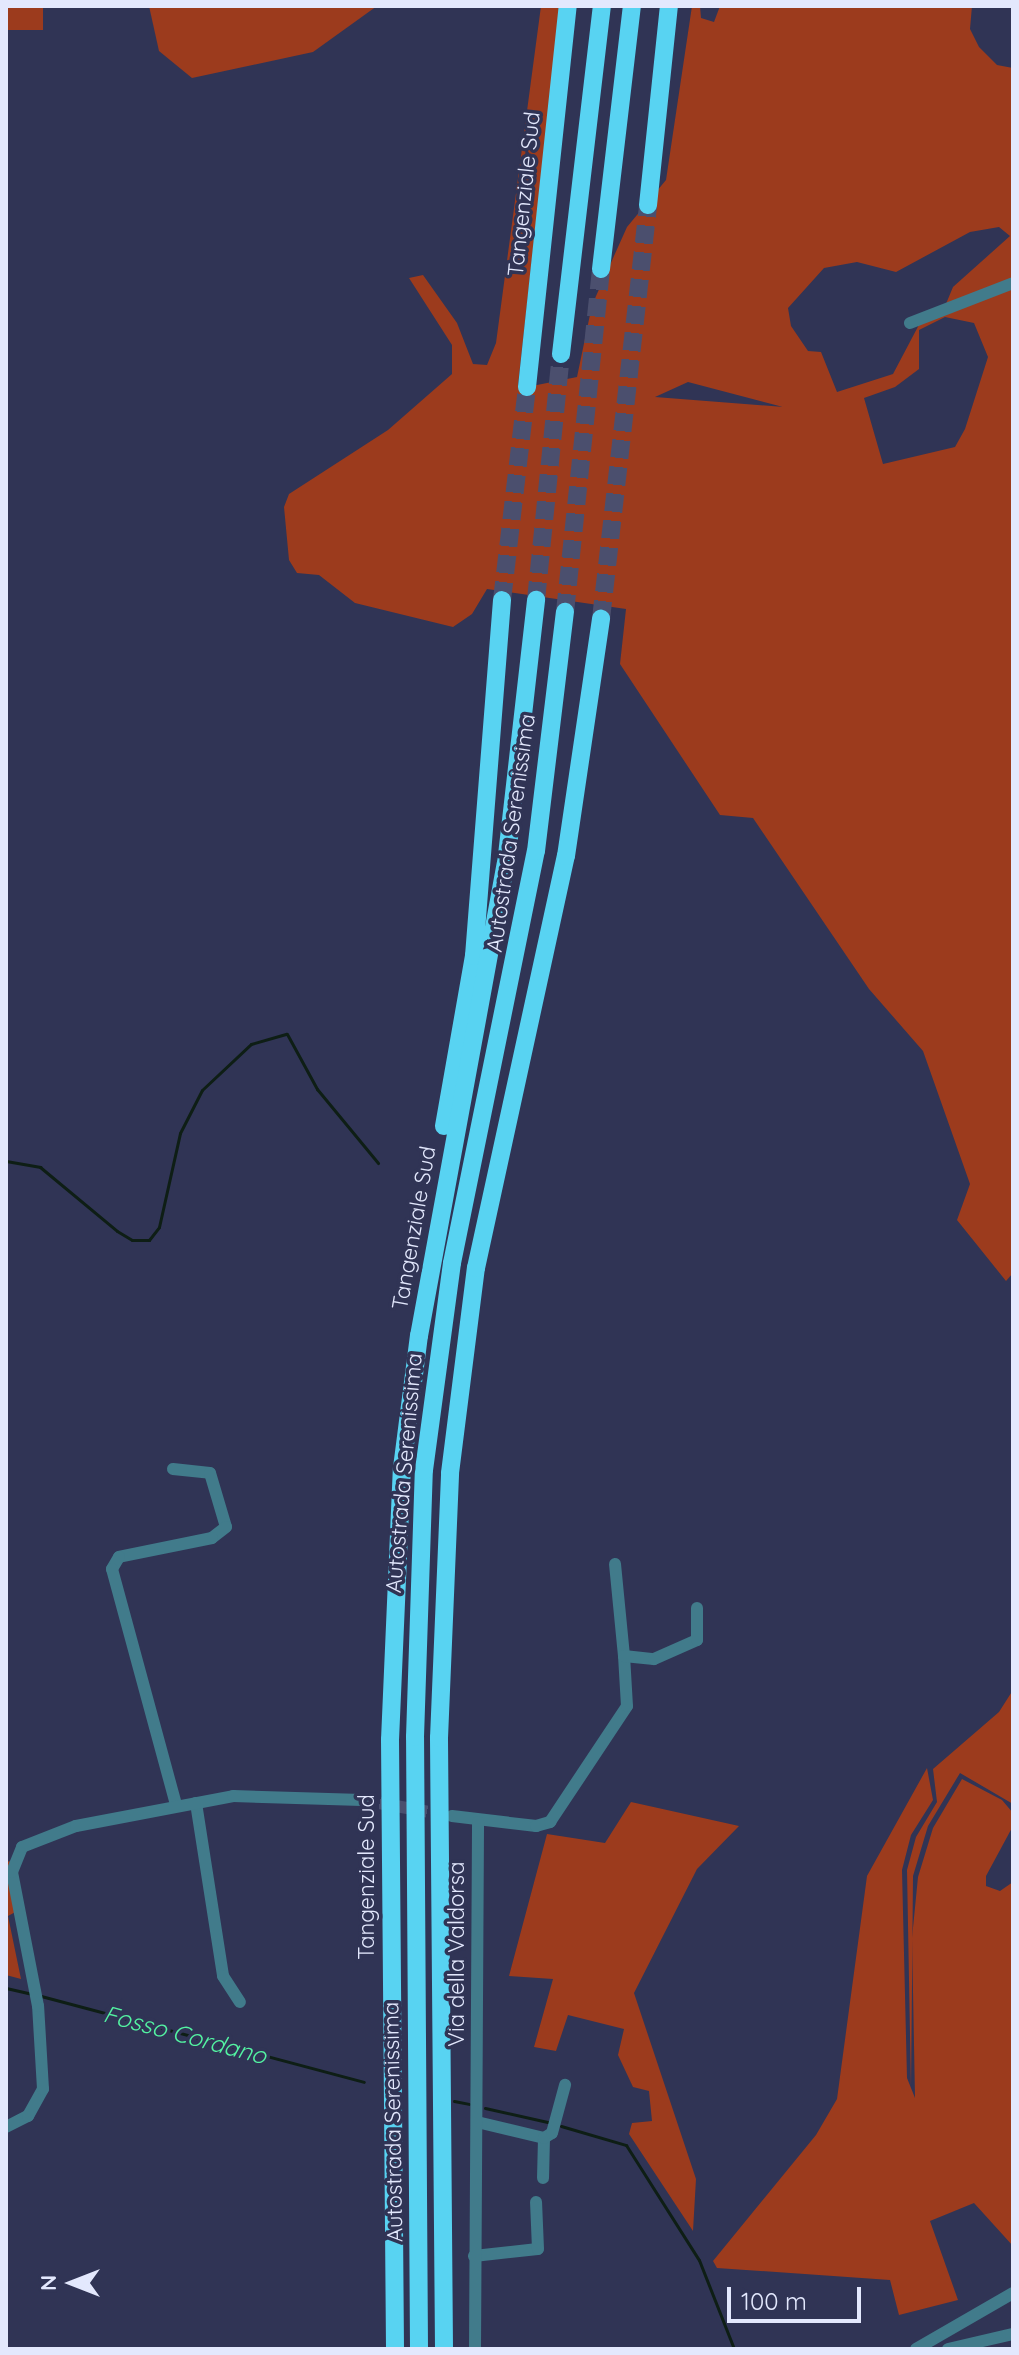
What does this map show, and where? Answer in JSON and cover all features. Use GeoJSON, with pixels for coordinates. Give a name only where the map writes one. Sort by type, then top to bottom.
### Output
{"type":"FeatureCollection","features":[{"type":"Feature","properties":{"kind":"highway","name":"Tangenziale Sud"},"geometry":{"type":"LineString","coordinates":[[527,387],[568,6]]}},
{"type":"Feature","properties":{"kind":"highway"},"geometry":{"type":"LineString","coordinates":[[561,354],[602,6]]}},
{"type":"Feature","properties":{"kind":"highway"},"geometry":{"type":"LineString","coordinates":[[601,269],[632,6]]}},
{"type":"Feature","properties":{"kind":"highway"},"geometry":{"type":"LineString","coordinates":[[648,205],[669,6]]}},
{"type":"Feature","properties":{"kind":"highway","name":"Tangenziale Sud"},"geometry":{"type":"LineString","coordinates":[[383,2349],[382,1587],[407,1333],[474,956],[502,600]]}},
{"type":"Feature","properties":{"kind":"highway","name":"Tangenziale Sud"},"geometry":{"type":"LineString","coordinates":[[395,2349],[390,1740],[402,1468],[419,1336],[506,864],[536,600]]}},
{"type":"Feature","properties":{"kind":"highway","name":"Autostrada Serenissima"},"geometry":{"type":"LineString","coordinates":[[419,2349],[415,1722],[424,1470],[452,1263],[536,851],[565,612]]}},
{"type":"Feature","properties":{"kind":"highway","name":"Autostrada Serenissima"},"geometry":{"type":"LineString","coordinates":[[444,2349],[439,1708],[450,1473],[476,1268],[566,856],[601,619]]}},
{"type":"Feature","properties":{"kind":"street"},"geometry":{"type":"LineString","coordinates":[[910,323],[1013,283]]}},
{"type":"Feature","properties":{"kind":"street"},"geometry":{"type":"LineString","coordinates":[[173,1469],[210,1473],[226,1527],[212,1538],[119,1557],[112,1569],[176,1805]]}},
{"type":"Feature","properties":{"kind":"street"},"geometry":{"type":"LineString","coordinates":[[452,1816],[478,1822],[536,1826],[563,1808],[627,1706],[615,1564]]}},
{"type":"Feature","properties":{"kind":"street"},"geometry":{"type":"LineString","coordinates":[[624,1656],[654,1659],[697,1640],[697,1608]]}},
{"type":"Feature","properties":{"kind":"street"},"geometry":{"type":"LineString","coordinates":[[6,2127],[28,2116],[43,2089],[38,2006],[12,1872],[18,1851],[76,1826],[176,1805],[281,1794],[362,1800]]}},
{"type":"Feature","properties":{"kind":"street"},"geometry":{"type":"LineString","coordinates":[[196,1803],[223,1976],[240,2002]]}},
{"type":"Feature","properties":{"kind":"street","name":"Via della Valdorsa"},"geometry":{"type":"LineString","coordinates":[[475,2349],[478,1822]]}},
{"type":"Feature","properties":{"kind":"street"},"geometry":{"type":"LineString","coordinates":[[477,2122],[544,2138],[552,2133],[565,2085]]}},
{"type":"Feature","properties":{"kind":"street"},"geometry":{"type":"LineString","coordinates":[[543,2178],[544,2138]]}},
{"type":"Feature","properties":{"kind":"street"},"geometry":{"type":"LineString","coordinates":[[474,2256],[538,2249],[536,2202]]}},
{"type":"Feature","properties":{"kind":"street"},"geometry":{"type":"LineString","coordinates":[[916,2349],[1013,2293]]}},
{"type":"Feature","properties":{"kind":"street"},"geometry":{"type":"LineString","coordinates":[[948,2349],[1013,2334]]}},
{"type":"Feature","properties":{"kind":"shaded area"},"geometry":{"type":"Polygon","coordinates":[[[6,6],[43,6],[43,30],[6,30],[6,6]]]}},
{"type":"Feature","properties":{"kind":"shaded area"},"geometry":{"type":"Polygon","coordinates":[[[149,6],[377,6],[313,52],[192,78],[159,51],[149,6]]]}},
{"type":"Feature","properties":{"kind":"shaded area"},"geometry":{"type":"Polygon","coordinates":[[[541,6],[560,6],[518,385],[527,387],[577,377],[592,305],[627,227],[666,180],[692,6],[700,6],[701,18],[714,22],[720,6],[972,6],[970,29],[979,47],[997,65],[1013,68],[1013,1273],[1006,1281],[957,1220],[970,1184],[923,1051],[869,989],[753,818],[720,815],[620,664],[626,609],[487,589],[472,614],[453,627],[355,603],[319,575],[297,573],[289,560],[284,507],[289,494],[388,430],[452,374],[452,345],[409,278],[423,275],[457,323],[473,364],[487,365],[496,343],[541,6]],[[999,227],[970,232],[896,272],[857,262],[824,268],[788,308],[791,326],[808,351],[821,352],[837,392],[893,374],[922,319],[943,311],[953,287],[1010,236],[999,227]],[[945,317],[919,330],[919,369],[895,387],[864,398],[883,464],[955,447],[965,429],[988,357],[974,323],[945,317]],[[688,382],[655,397],[783,407],[688,382]]]}},
{"type":"Feature","properties":{"kind":"shaded area"},"geometry":{"type":"Polygon","coordinates":[[[1013,1690],[1013,1804],[960,1773],[928,1826],[913,1876],[911,2089],[907,1870],[916,1837],[937,1802],[933,1769],[999,1712],[1013,1690]]]}},
{"type":"Feature","properties":{"kind":"shaded area"},"geometry":{"type":"Polygon","coordinates":[[[927,1768],[933,1800],[911,1835],[902,1870],[907,2078],[915,2098],[912,1938],[918,1877],[933,1828],[962,1779],[1002,1800],[1013,1813],[1013,1826],[986,1876],[986,1886],[1000,1891],[1013,1882],[1013,2246],[974,2203],[930,2221],[958,2300],[899,2315],[890,2280],[717,2268],[713,2261],[816,2135],[837,2099],[867,1876],[927,1768]]]}},
{"type":"Feature","properties":{"kind":"shaded area"},"geometry":{"type":"Polygon","coordinates":[[[631,1802],[739,1826],[697,1869],[634,1993],[696,2179],[693,2231],[629,2134],[632,2123],[652,2121],[649,2091],[633,2087],[618,2055],[624,2029],[568,2015],[556,2051],[534,2047],[553,1979],[509,1976],[547,1834],[605,1843],[631,1802]]]}},
{"type":"Feature","properties":{"kind":"shaded area"},"geometry":{"type":"Polygon","coordinates":[[[11,1861],[19,1910],[8,1916],[21,1979],[6,1975],[6,1862],[11,1861]]]}},
{"type":"Feature","properties":{"kind":"waterway"},"geometry":{"type":"LineString","coordinates":[[6,1161],[40,1167],[117,1231],[132,1240],[149,1240],[159,1227],[180,1133],[202,1090],[251,1044],[287,1034],[317,1089],[378,1163]]}},
{"type":"Feature","properties":{"kind":"waterway","name":"Fosso Cordano"},"geometry":{"type":"LineString","coordinates":[[6,1988],[33,1994]]}},
{"type":"Feature","properties":{"kind":"waterway","name":"Fosso Cordano"},"geometry":{"type":"LineString","coordinates":[[41,1996],[364,2082]]}},
{"type":"Feature","properties":{"kind":"waterway","name":"Fosso Cordano"},"geometry":{"type":"LineString","coordinates":[[454,2101],[469,2104]]}},
{"type":"Feature","properties":{"kind":"waterway","name":"Fosso Cordano"},"geometry":{"type":"LineString","coordinates":[[485,2108],[547,2122]]}},
{"type":"Feature","properties":{"kind":"waterway","name":"Fosso Cordano"},"geometry":{"type":"LineString","coordinates":[[561,2126],[626,2145],[699,2260],[734,2349]]}},
{"type":"Feature","properties":{"kind":"tunnel"},"geometry":{"type":"LineString","coordinates":[[601,619],[648,205]]}},
{"type":"Feature","properties":{"kind":"tunnel"},"geometry":{"type":"LineString","coordinates":[[565,612],[601,269]]}},
{"type":"Feature","properties":{"kind":"tunnel"},"geometry":{"type":"LineString","coordinates":[[536,600],[561,354]]}},
{"type":"Feature","properties":{"kind":"tunnel"},"geometry":{"type":"LineString","coordinates":[[502,600],[527,387]]}},
{"type":"Feature","properties":{"kind":"tunnel"},"geometry":{"type":"LineString","coordinates":[[362,1800],[446,1815]]}}]}
